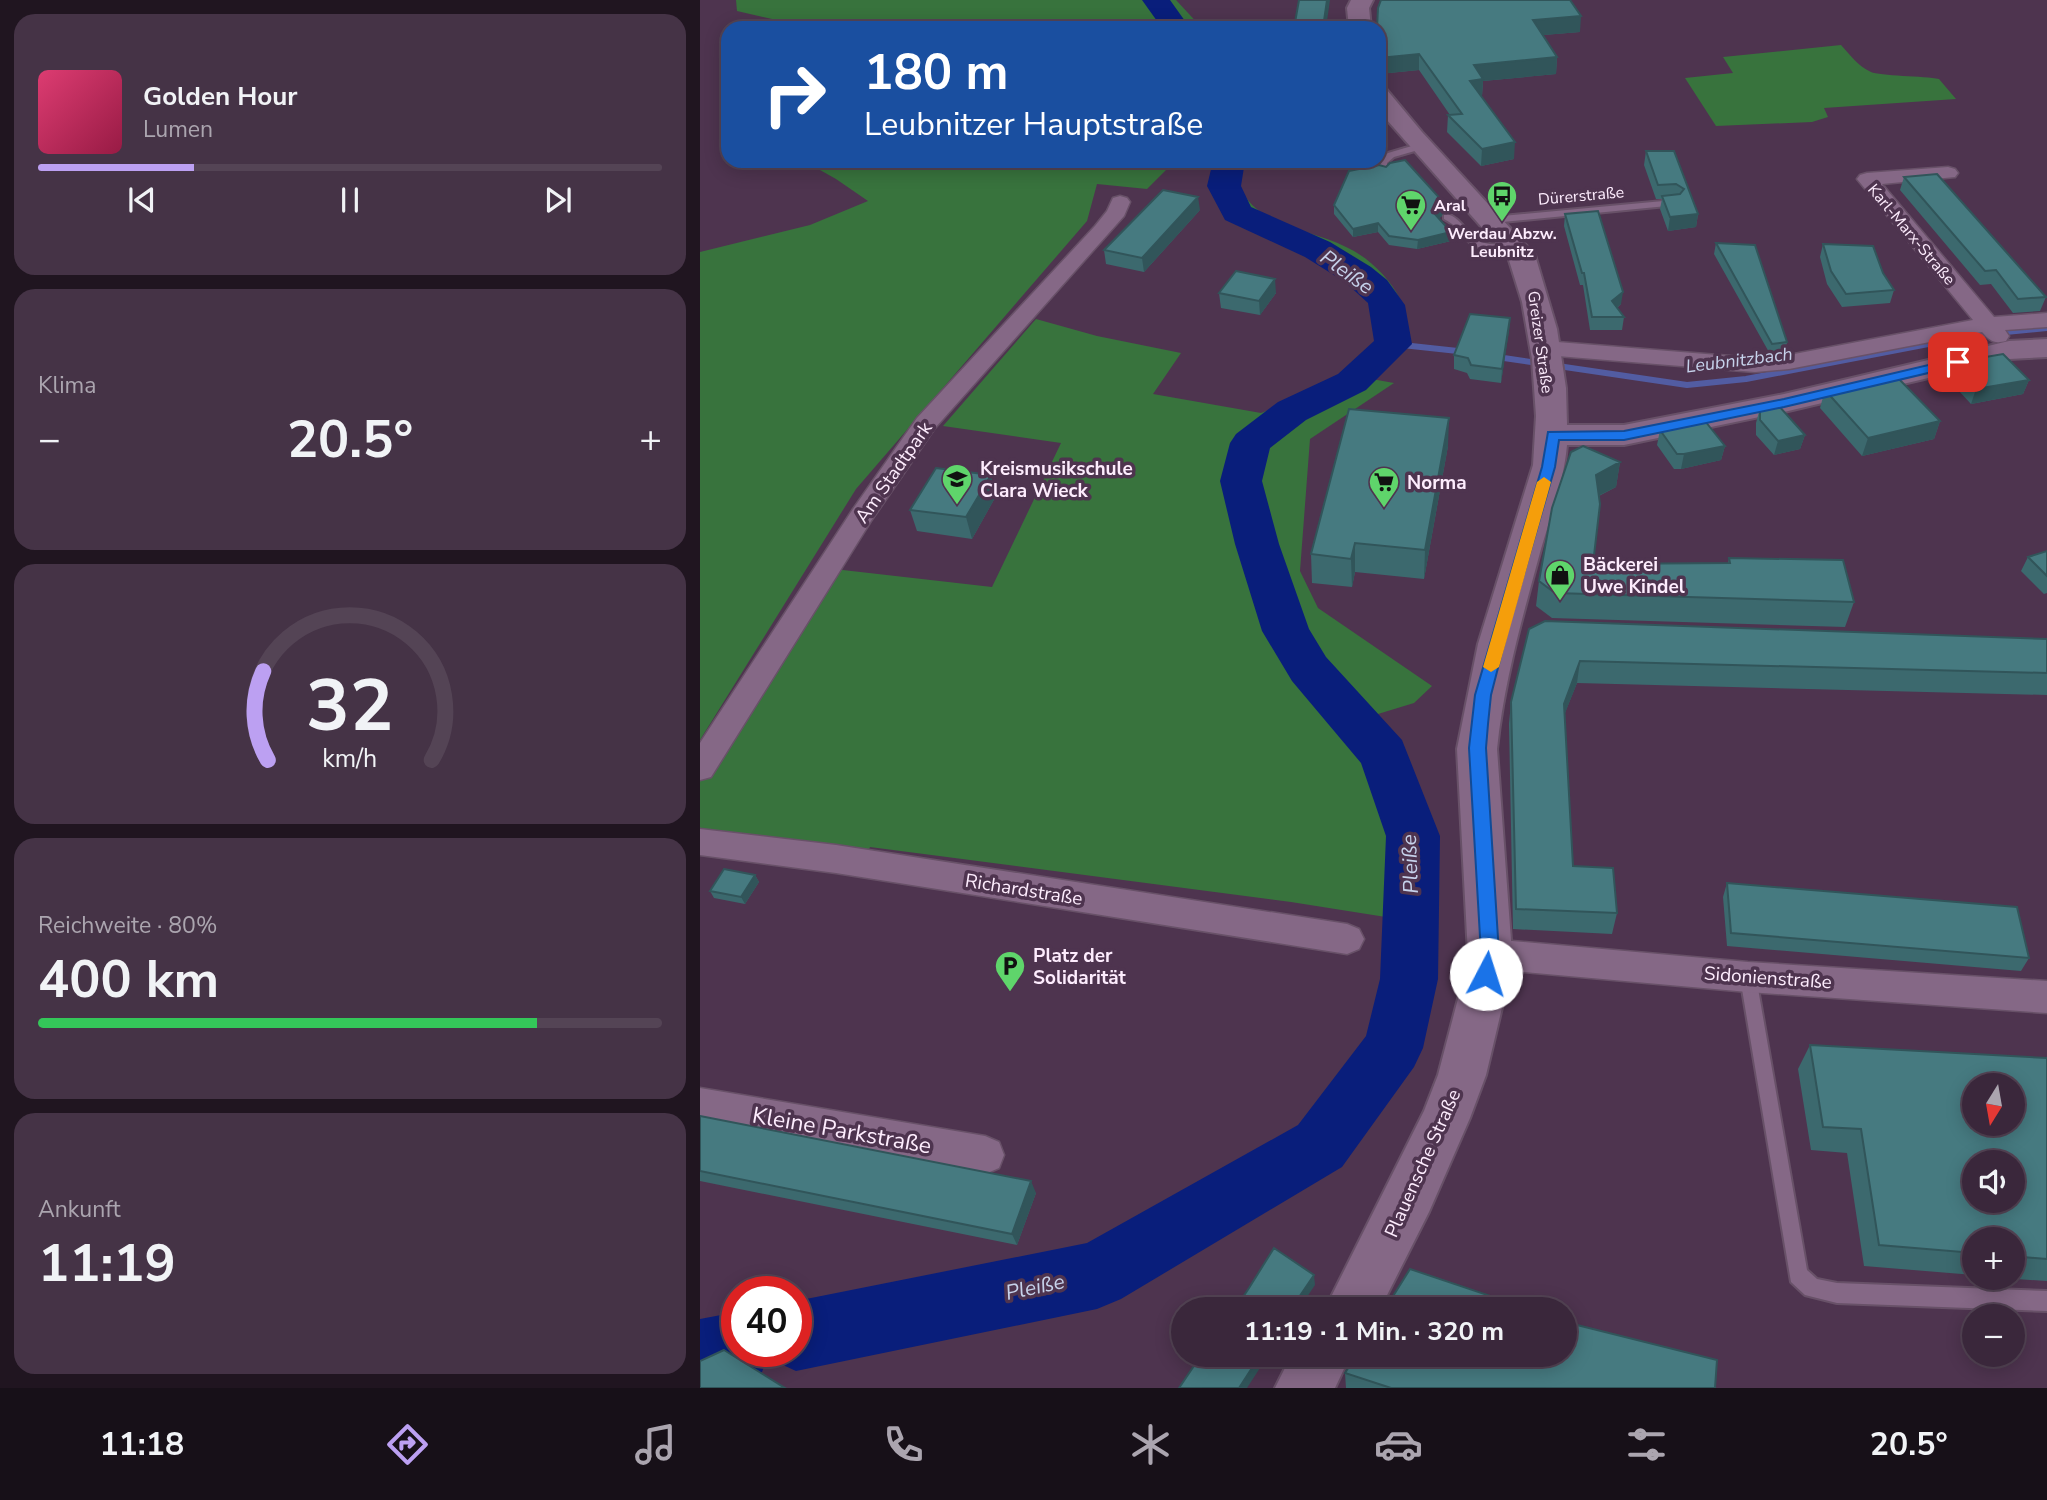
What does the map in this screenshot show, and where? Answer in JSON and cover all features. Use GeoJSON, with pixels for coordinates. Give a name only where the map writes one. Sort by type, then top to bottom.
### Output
{"type":"FeatureCollection","features":[{"type":"Feature","properties":{"kind":"street"},"geometry":{"type":"LineString","coordinates":[[1359,21],[1358,8],[1362,0]]}},
{"type":"Feature","properties":{"kind":"street","name":"Greizer Straße"},"geometry":{"type":"LineString","coordinates":[[1386,103],[1492,220],[1515,248],[1532,279],[1546,360],[1552,435]]}},
{"type":"Feature","properties":{"kind":"street","name":"Karl-Marx-Straße"},"geometry":{"type":"LineString","coordinates":[[1948,173],[1867,179],[1997,336]]}},
{"type":"Feature","properties":{"kind":"street","name":"Am Stadtpark"},"geometry":{"type":"LineString","coordinates":[[700,768],[855,526],[926,423],[1102,230],[1117,212],[1120,202]]}},
{"type":"Feature","properties":{"kind":"street"},"geometry":{"type":"LineString","coordinates":[[1552,435],[1624,435],[1784,403],[2047,320]]}},
{"type":"Feature","properties":{"kind":"street"},"geometry":{"type":"LineString","coordinates":[[1546,360],[1755,365],[1997,336],[2047,348]]}},
{"type":"Feature","properties":{"kind":"street","name":"Plauensche Straße"},"geometry":{"type":"LineString","coordinates":[[1358,1297],[1446,1118],[1465,1063],[1490,954],[1477,748],[1483,695],[1514,629],[1549,467],[1552,435]]}},
{"type":"Feature","properties":{"kind":"street","name":"Richardstraße"},"geometry":{"type":"LineString","coordinates":[[700,842],[836,859],[1347,939]]}},
{"type":"Feature","properties":{"kind":"street","name":"Sidonienstraße"},"geometry":{"type":"LineString","coordinates":[[1490,954],[2047,997]]}},
{"type":"Feature","properties":{"kind":"street","name":"Kleine Parkstraße"},"geometry":{"type":"LineString","coordinates":[[700,1106],[985,1155]]}},
{"type":"Feature","properties":{"kind":"street"},"geometry":{"type":"LineString","coordinates":[[1303,1388],[1316,1367]]}},
{"type":"Feature","properties":{"kind":"lane"},"geometry":{"type":"LineString","coordinates":[[1386,159],[1422,146]]}},
{"type":"Feature","properties":{"kind":"lane","name":"Dürerstraße"},"geometry":{"type":"LineString","coordinates":[[1492,220],[1674,202]]}},
{"type":"Feature","properties":{"kind":"lane"},"geometry":{"type":"LineString","coordinates":[[1447,217],[1451,218],[1472,243],[1481,247],[1515,248]]}},
{"type":"Feature","properties":{"kind":"lane"},"geometry":{"type":"LineString","coordinates":[[1748,976],[1798,1275],[1812,1288],[1837,1293],[2047,1301]]}},
{"type":"Feature","properties":{"kind":"green space"},"geometry":{"type":"Polygon","coordinates":[[[736,0],[1176,0],[1196,21],[781,21],[737,11],[736,0]]]}},
{"type":"Feature","properties":{"kind":"green space"},"geometry":{"type":"Polygon","coordinates":[[[1841,45],[1871,72],[1939,79],[1956,99],[1824,108],[1828,117],[1812,122],[1716,126],[1685,78],[1733,73],[1723,57],[1841,45]]]}},
{"type":"Feature","properties":{"kind":"green space"},"geometry":{"type":"Polygon","coordinates":[[[816,168],[1168,168],[1147,189],[1097,184],[1087,221],[856,489],[700,740],[700,252],[810,225],[868,201],[816,168]]]}},
{"type":"Feature","properties":{"kind":"green space"},"geometry":{"type":"Polygon","coordinates":[[[1217,168],[1239,168],[1239,182],[1246,198],[1258,210],[1274,220],[1354,251],[1370,262],[1390,283],[1403,309],[1406,341],[1366,378],[1394,383],[1310,439],[1300,571],[1318,608],[1432,686],[1414,703],[1355,721],[1384,754],[1413,836],[1411,921],[1291,902],[870,847],[862,864],[700,842],[700,768],[834,569],[992,587],[1061,443],[943,426],[1036,319],[1097,336],[1181,353],[1153,394],[1261,413],[1327,387],[1357,367],[1380,337],[1376,309],[1364,290],[1329,265],[1236,224],[1221,202],[1215,176],[1217,168]]]}},
{"type":"Feature","properties":{"kind":"building"},"geometry":{"type":"Polygon","coordinates":[[[1299,0],[1327,0],[1324,21],[1295,21],[1299,0]]]}},
{"type":"Feature","properties":{"kind":"building"},"geometry":{"type":"Polygon","coordinates":[[[1381,0],[1570,0],[1581,16],[1533,20],[1557,57],[1474,65],[1483,79],[1470,81],[1515,142],[1482,149],[1448,115],[1462,114],[1419,54],[1386,57],[1386,21],[1377,21],[1381,0]]]}},
{"type":"Feature","properties":{"kind":"building"},"geometry":{"type":"Polygon","coordinates":[[[1646,151],[1674,151],[1698,214],[1670,217],[1662,196],[1680,194],[1684,189],[1676,184],[1658,185],[1646,151]]]}},
{"type":"Feature","properties":{"kind":"building"},"geometry":{"type":"Polygon","coordinates":[[[1405,160],[1445,204],[1442,209],[1432,211],[1451,232],[1418,240],[1389,236],[1378,223],[1353,229],[1334,205],[1349,171],[1386,168],[1390,163],[1405,160]]]}},
{"type":"Feature","properties":{"kind":"building"},"geometry":{"type":"Polygon","coordinates":[[[1937,174],[2046,297],[2018,299],[1996,270],[1985,271],[1904,177],[1937,174]]]}},
{"type":"Feature","properties":{"kind":"building"},"geometry":{"type":"Polygon","coordinates":[[[1163,190],[1198,197],[1142,258],[1104,250],[1163,190]]]}},
{"type":"Feature","properties":{"kind":"building"},"geometry":{"type":"Polygon","coordinates":[[[1598,211],[1623,292],[1612,301],[1624,317],[1592,317],[1584,273],[1565,214],[1598,211]]]}},
{"type":"Feature","properties":{"kind":"building"},"geometry":{"type":"Polygon","coordinates":[[[1716,243],[1755,245],[1787,342],[1772,344],[1716,243]]]}},
{"type":"Feature","properties":{"kind":"building"},"geometry":{"type":"Polygon","coordinates":[[[1823,244],[1873,246],[1883,273],[1894,290],[1846,294],[1831,271],[1823,244]]]}},
{"type":"Feature","properties":{"kind":"building"},"geometry":{"type":"Polygon","coordinates":[[[1236,271],[1275,279],[1259,301],[1219,293],[1236,271]]]}},
{"type":"Feature","properties":{"kind":"building"},"geometry":{"type":"Polygon","coordinates":[[[1470,314],[1510,318],[1502,369],[1471,365],[1468,358],[1454,355],[1470,314]]]}},
{"type":"Feature","properties":{"kind":"building"},"geometry":{"type":"Polygon","coordinates":[[[2003,354],[2029,380],[1976,389],[1951,363],[2003,354]]]}},
{"type":"Feature","properties":{"kind":"building"},"geometry":{"type":"Polygon","coordinates":[[[1895,375],[1940,421],[1868,438],[1825,390],[1895,375]]]}},
{"type":"Feature","properties":{"kind":"building"},"geometry":{"type":"Polygon","coordinates":[[[1777,404],[1805,435],[1778,441],[1760,420],[1760,408],[1777,404]]]}},
{"type":"Feature","properties":{"kind":"building","name":"Norma"},"geometry":{"type":"Polygon","coordinates":[[[1349,409],[1449,418],[1425,550],[1355,543],[1351,559],[1311,554],[1349,409]]]}},
{"type":"Feature","properties":{"kind":"building"},"geometry":{"type":"Polygon","coordinates":[[[1705,421],[1725,446],[1677,454],[1660,430],[1705,421]]]}},
{"type":"Feature","properties":{"kind":"building"},"geometry":{"type":"Polygon","coordinates":[[[1583,446],[1620,462],[1596,475],[1600,504],[1593,564],[1730,563],[1729,558],[1843,560],[1854,602],[1555,593],[1539,581],[1552,508],[1571,452],[1583,446]]]}},
{"type":"Feature","properties":{"kind":"building"},"geometry":{"type":"Polygon","coordinates":[[[936,468],[991,475],[966,517],[910,510],[936,468]]]}},
{"type":"Feature","properties":{"kind":"building"},"geometry":{"type":"Polygon","coordinates":[[[2047,551],[2047,576],[2028,557],[2047,551]]]}},
{"type":"Feature","properties":{"kind":"building"},"geometry":{"type":"Polygon","coordinates":[[[1545,621],[2047,639],[2047,673],[1580,661],[1564,704],[1573,866],[1613,868],[1617,913],[1516,909],[1511,702],[1529,629],[1545,621]]]}},
{"type":"Feature","properties":{"kind":"building"},"geometry":{"type":"Polygon","coordinates":[[[724,869],[755,875],[741,897],[710,891],[724,869]]]}},
{"type":"Feature","properties":{"kind":"building"},"geometry":{"type":"Polygon","coordinates":[[[1727,883],[2017,907],[2029,958],[1731,933],[1727,883]]]}},
{"type":"Feature","properties":{"kind":"building"},"geometry":{"type":"Polygon","coordinates":[[[1810,1045],[2047,1058],[2047,1259],[2025,1257],[2025,1227],[1962,1227],[1962,1252],[1879,1245],[1861,1129],[1823,1127],[1810,1045]]]}},
{"type":"Feature","properties":{"kind":"building"},"geometry":{"type":"Polygon","coordinates":[[[700,1116],[1031,1181],[1012,1234],[700,1171],[700,1116]]]}},
{"type":"Feature","properties":{"kind":"building"},"geometry":{"type":"Polygon","coordinates":[[[1274,1248],[1314,1275],[1299,1297],[1243,1297],[1274,1248]]]}},
{"type":"Feature","properties":{"kind":"building"},"geometry":{"type":"Polygon","coordinates":[[[1410,1269],[1493,1297],[1392,1297],[1410,1269]]]}},
{"type":"Feature","properties":{"kind":"building"},"geometry":{"type":"Polygon","coordinates":[[[1577,1325],[1717,1360],[1715,1388],[1391,1388],[1345,1373],[1349,1367],[1577,1367],[1577,1325]]]}},
{"type":"Feature","properties":{"kind":"building"},"geometry":{"type":"Polygon","coordinates":[[[721,1351],[721,1367],[751,1367],[785,1388],[700,1388],[700,1361],[721,1351]]]}},
{"type":"Feature","properties":{"kind":"building"},"geometry":{"type":"Polygon","coordinates":[[[1193,1367],[1253,1367],[1239,1388],[1179,1388],[1193,1367]]]}},
{"type":"Feature","properties":{"kind":"waterway","name":"Pleiße"},"geometry":{"type":"LineString","coordinates":[[1156,0],[1171,21]]}},
{"type":"Feature","properties":{"kind":"waterway","name":"Pleiße"},"geometry":{"type":"LineString","coordinates":[[812,1333],[1097,1275],[1320,1146],[1393,1048],[1409,979],[1413,836],[1384,754],[1309,669],[1286,631],[1257,544],[1241,481],[1251,443],[1292,411],[1352,382],[1393,344],[1390,316],[1385,301],[1374,287],[1358,274],[1317,250],[1237,213],[1224,186],[1228,168]]}},
{"type":"Feature","properties":{"kind":"waterway","name":"Leubnitzbach"},"geometry":{"type":"LineString","coordinates":[[1497,357],[1687,385],[1746,379],[1975,335],[2047,328]]}},
{"type":"Feature","properties":{"kind":"waterway","name":"Leubnitzbach"},"geometry":{"type":"LineString","coordinates":[[1393,344],[1467,352]]}},
{"type":"Feature","properties":{"kind":"waterway","name":"Pleiße"},"geometry":{"type":"LineString","coordinates":[[700,1354],[721,1350]]}},
{"type":"Feature","properties":{"kind":"slow traffic"},"geometry":{"type":"LineString","coordinates":[[1491,667],[1544,482]]}},
{"type":"Feature","properties":{"kind":"place","name":"Werdau Abzw. Leubnitz"},"geometry":{"type":"Point","coordinates":[1502,223]}},
{"type":"Feature","properties":{"kind":"place","name":"Aral"},"geometry":{"type":"Point","coordinates":[1411,232]}},
{"type":"Feature","properties":{"kind":"place","name":"Kreismusikschule Clara Wieck"},"geometry":{"type":"Point","coordinates":[957,506]}},
{"type":"Feature","properties":{"kind":"place","name":"Norma"},"geometry":{"type":"Point","coordinates":[1384,509]}},
{"type":"Feature","properties":{"kind":"place","name":"Bäckerei Uwe Kindel"},"geometry":{"type":"Point","coordinates":[1560,602]}},
{"type":"Feature","properties":{"kind":"place","name":"Platz der Solidarität"},"geometry":{"type":"Point","coordinates":[1010,993]}},
{"type":"Feature","properties":{"kind":"route"},"geometry":{"type":"LineString","coordinates":[[1486,974],[1490,954],[1477,748],[1483,695],[1549,467],[1552,435],[1624,435],[1784,403],[1958,362]]}}]}
